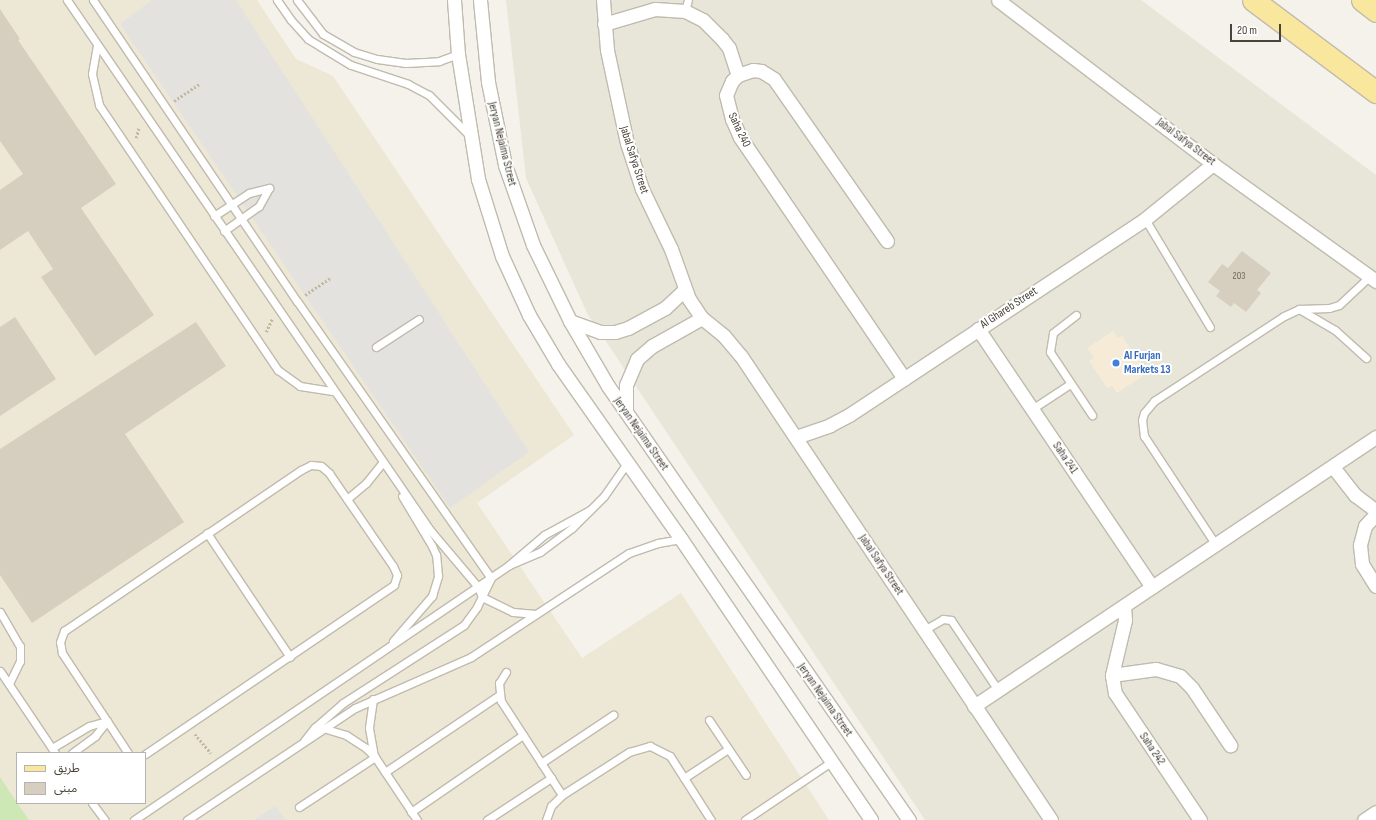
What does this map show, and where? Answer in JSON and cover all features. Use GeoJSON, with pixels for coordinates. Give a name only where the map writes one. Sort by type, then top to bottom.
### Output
{"type":"FeatureCollection","features":[{"type":"Feature","properties":{"kind":"main road"},"geometry":{"type":"LineString","coordinates":[[1253,0],[1376,92]]}},
{"type":"Feature","properties":{"kind":"main road"},"geometry":{"type":"LineString","coordinates":[[1362,0],[1376,11]]}},
{"type":"Feature","properties":{"kind":"street"},"geometry":{"type":"LineString","coordinates":[[454,0],[458,54],[470,136],[489,219],[515,286],[544,342],[626,464],[681,540],[870,820]]}},
{"type":"Feature","properties":{"kind":"street","name":"Jeryan Nejaima Street"},"geometry":{"type":"LineString","coordinates":[[480,0],[488,82],[505,165],[533,245],[570,321],[626,412],[909,820]]}},
{"type":"Feature","properties":{"kind":"street","name":"Jabal Safya Street"},"geometry":{"type":"LineString","coordinates":[[603,0],[607,50],[628,149],[642,189],[671,249],[684,290],[702,318],[733,346],[796,437],[1051,820]]}},
{"type":"Feature","properties":{"kind":"street","name":"Jabal Safya Street"},"geometry":{"type":"LineString","coordinates":[[998,0],[1213,164],[1373,278]]}},
{"type":"Feature","properties":{"kind":"street"},"geometry":{"type":"LineString","coordinates":[[604,24],[655,9],[686,6],[722,38],[729,48],[738,75],[753,70],[761,71],[774,79],[887,241]]}},
{"type":"Feature","properties":{"kind":"street","name":"Saha 240"},"geometry":{"type":"LineString","coordinates":[[738,75],[732,81],[726,95],[732,119],[740,137],[904,378]]}},
{"type":"Feature","properties":{"kind":"street","name":"Al Ghareb Street"},"geometry":{"type":"LineString","coordinates":[[796,437],[840,421],[1144,219],[1213,164]]}},
{"type":"Feature","properties":{"kind":"street"},"geometry":{"type":"LineString","coordinates":[[570,321],[594,330],[615,332],[628,328],[665,308],[684,290]]}},
{"type":"Feature","properties":{"kind":"street"},"geometry":{"type":"LineString","coordinates":[[626,412],[626,386],[637,359],[652,346],[702,318]]}},
{"type":"Feature","properties":{"kind":"street","name":"Saha 241"},"geometry":{"type":"LineString","coordinates":[[978,329],[1152,587]]}},
{"type":"Feature","properties":{"kind":"street"},"geometry":{"type":"LineString","coordinates":[[974,706],[1376,437]]}},
{"type":"Feature","properties":{"kind":"street"},"geometry":{"type":"LineString","coordinates":[[1333,467],[1355,495],[1376,511]]}},
{"type":"Feature","properties":{"kind":"street"},"geometry":{"type":"LineString","coordinates":[[1376,514],[1365,526],[1360,545],[1362,564],[1376,586]]}},
{"type":"Feature","properties":{"kind":"street","name":"Saha 242"},"geometry":{"type":"LineString","coordinates":[[1124,606],[1125,620],[1112,675],[1119,701],[1200,820]]}},
{"type":"Feature","properties":{"kind":"street"},"geometry":{"type":"LineString","coordinates":[[1112,675],[1156,669],[1180,676],[1192,688],[1230,745]]}},
{"type":"Feature","properties":{"kind":"street"},"geometry":{"type":"LineString","coordinates":[[1364,820],[1376,812]]}},
{"type":"Feature","properties":{"kind":"lane"},"geometry":{"type":"LineString","coordinates":[[67,0],[382,463],[430,530],[478,587],[482,598],[513,612],[536,614]]}},
{"type":"Feature","properties":{"kind":"lane"},"geometry":{"type":"LineString","coordinates":[[93,0],[241,219],[491,578]]}},
{"type":"Feature","properties":{"kind":"lane"},"geometry":{"type":"LineString","coordinates":[[278,0],[290,20],[308,39],[351,65],[408,84],[429,94],[470,136]]}},
{"type":"Feature","properties":{"kind":"lane"},"geometry":{"type":"LineString","coordinates":[[297,0],[323,34],[354,52],[377,59],[406,63],[439,61],[458,54]]}},
{"type":"Feature","properties":{"kind":"lane"},"geometry":{"type":"LineString","coordinates":[[97,45],[92,74],[99,105],[276,367],[285,377],[300,386],[333,390]]}},
{"type":"Feature","properties":{"kind":"lane"},"geometry":{"type":"LineString","coordinates":[[214,216],[250,193],[269,188],[259,206],[224,231]]}},
{"type":"Feature","properties":{"kind":"lane"},"geometry":{"type":"LineString","coordinates":[[1144,219],[1210,327]]}},
{"type":"Feature","properties":{"kind":"lane"},"geometry":{"type":"LineString","coordinates":[[1216,545],[1144,436],[1142,420],[1144,413],[1154,401],[1284,316],[1299,309],[1329,308],[1338,305],[1373,278]]}},
{"type":"Feature","properties":{"kind":"lane"},"geometry":{"type":"LineString","coordinates":[[1299,309],[1335,330],[1366,358]]}},
{"type":"Feature","properties":{"kind":"lane"},"geometry":{"type":"LineString","coordinates":[[1076,315],[1057,328],[1050,346],[1052,358],[1092,415]]}},
{"type":"Feature","properties":{"kind":"lane"},"geometry":{"type":"LineString","coordinates":[[376,347],[419,319]]}},
{"type":"Feature","properties":{"kind":"lane"},"geometry":{"type":"LineString","coordinates":[[1032,409],[1070,384]]}},
{"type":"Feature","properties":{"kind":"lane"},"geometry":{"type":"LineString","coordinates":[[347,499],[382,463]]}},
{"type":"Feature","properties":{"kind":"lane"},"geometry":{"type":"LineString","coordinates":[[509,565],[529,558],[551,545],[604,496],[626,464]]}},
{"type":"Feature","properties":{"kind":"lane"},"geometry":{"type":"LineString","coordinates":[[127,752],[62,653],[60,642],[64,631],[207,533],[311,465],[326,469],[396,570],[396,580],[387,592],[146,753]]}},
{"type":"Feature","properties":{"kind":"lane"},"geometry":{"type":"LineString","coordinates":[[384,650],[426,605],[436,587],[438,576],[436,556],[432,546],[411,515],[399,487]]}},
{"type":"Feature","properties":{"kind":"lane"},"geometry":{"type":"LineString","coordinates":[[134,820],[491,578],[509,565],[544,535],[590,510]]}},
{"type":"Feature","properties":{"kind":"lane"},"geometry":{"type":"LineString","coordinates":[[207,533],[290,657]]}},
{"type":"Feature","properties":{"kind":"lane"},"geometry":{"type":"LineString","coordinates":[[187,820],[323,728],[373,699],[454,666],[629,553],[658,543],[681,540]]}},
{"type":"Feature","properties":{"kind":"lane"},"geometry":{"type":"LineString","coordinates":[[304,741],[315,727],[343,702],[456,632],[472,617],[491,578]]}},
{"type":"Feature","properties":{"kind":"lane"},"geometry":{"type":"LineString","coordinates":[[0,612],[14,631],[20,646],[20,661],[9,684]]}},
{"type":"Feature","properties":{"kind":"lane"},"geometry":{"type":"LineString","coordinates":[[924,630],[943,619],[951,620],[998,690]]}},
{"type":"Feature","properties":{"kind":"lane"},"geometry":{"type":"LineString","coordinates":[[0,671],[54,751],[85,728],[107,721]]}},
{"type":"Feature","properties":{"kind":"lane"},"geometry":{"type":"LineString","coordinates":[[506,672],[500,683],[499,695],[562,795]]}},
{"type":"Feature","properties":{"kind":"lane"},"geometry":{"type":"LineString","coordinates":[[385,772],[499,695]]}},
{"type":"Feature","properties":{"kind":"lane"},"geometry":{"type":"LineString","coordinates":[[373,699],[369,728],[375,757]]}},
{"type":"Feature","properties":{"kind":"lane"},"geometry":{"type":"LineString","coordinates":[[541,763],[613,715]]}},
{"type":"Feature","properties":{"kind":"lane"},"geometry":{"type":"LineString","coordinates":[[709,720],[746,775]]}},
{"type":"Feature","properties":{"kind":"lane"},"geometry":{"type":"LineString","coordinates":[[73,752],[96,736],[107,721]]}},
{"type":"Feature","properties":{"kind":"lane"},"geometry":{"type":"LineString","coordinates":[[323,728],[357,741],[375,757],[417,820]]}},
{"type":"Feature","properties":{"kind":"lane"},"geometry":{"type":"LineString","coordinates":[[411,812],[523,735]]}},
{"type":"Feature","properties":{"kind":"lane"},"geometry":{"type":"LineString","coordinates":[[547,820],[551,806],[562,795],[629,752],[642,746],[650,746],[664,751],[684,778],[711,820]]}},
{"type":"Feature","properties":{"kind":"lane"},"geometry":{"type":"LineString","coordinates":[[684,778],[728,749]]}},
{"type":"Feature","properties":{"kind":"lane"},"geometry":{"type":"LineString","coordinates":[[299,807],[375,757]]}},
{"type":"Feature","properties":{"kind":"lane"},"geometry":{"type":"LineString","coordinates":[[745,820],[832,762]]}},
{"type":"Feature","properties":{"kind":"lane"},"geometry":{"type":"LineString","coordinates":[[487,820],[550,778]]}},
{"type":"Feature","properties":{"kind":"lane"},"geometry":{"type":"LineString","coordinates":[[93,804],[105,820]]}},
{"type":"Feature","properties":{"kind":"shaded area"},"geometry":{"type":"Polygon","coordinates":[[[0,0],[257,0],[296,59],[333,76],[574,435],[477,503],[582,658],[681,593],[829,820],[0,820],[0,0]]]}},
{"type":"Feature","properties":{"kind":"shaded area"},"geometry":{"type":"Polygon","coordinates":[[[152,0],[236,0],[529,452],[450,508],[120,24],[152,0]]]}},
{"type":"Feature","properties":{"kind":"shaded area"},"geometry":{"type":"Polygon","coordinates":[[[506,0],[1141,0],[1376,175],[1376,820],[925,820],[587,313],[526,178],[506,0]]]}},
{"type":"Feature","properties":{"kind":"shaded area","name":"Al Furjan Markets 13"},"geometry":{"type":"Polygon","coordinates":[[[1113,331],[1118,338],[1122,336],[1142,366],[1138,369],[1143,376],[1117,393],[1112,386],[1107,388],[1089,361],[1094,358],[1087,348],[1113,331]]]}},
{"type":"Feature","properties":{"kind":"shaded area"},"geometry":{"type":"Polygon","coordinates":[[[275,806],[286,820],[254,820],[275,806]]]}},
{"type":"Feature","properties":{"kind":"green space"},"geometry":{"type":"Polygon","coordinates":[[[0,777],[16,801],[16,804],[18,804],[29,820],[0,820],[0,777]]]}},
{"type":"Feature","properties":{"kind":"building"},"geometry":{"type":"Polygon","coordinates":[[[0,9],[20,39],[18,40],[116,184],[81,208],[154,315],[95,356],[41,277],[53,269],[28,231],[0,250],[0,190],[23,174],[0,141],[0,9]]]}},
{"type":"Feature","properties":{"kind":"building"},"geometry":{"type":"Polygon","coordinates":[[[1242,251],[1271,273],[1257,290],[1261,293],[1246,312],[1234,303],[1231,307],[1216,296],[1220,291],[1208,282],[1222,264],[1228,268],[1242,251]]]}},
{"type":"Feature","properties":{"kind":"building"},"geometry":{"type":"Polygon","coordinates":[[[15,317],[56,379],[0,416],[0,327],[15,317]]]}},
{"type":"Feature","properties":{"kind":"building"},"geometry":{"type":"Polygon","coordinates":[[[196,322],[226,366],[125,434],[184,522],[32,623],[0,575],[0,449],[196,322]]]}},
{"type":"Feature","properties":{"kind":"place","name":"Al Furjan Markets 13"},"geometry":{"type":"Point","coordinates":[1116,363]}}]}
